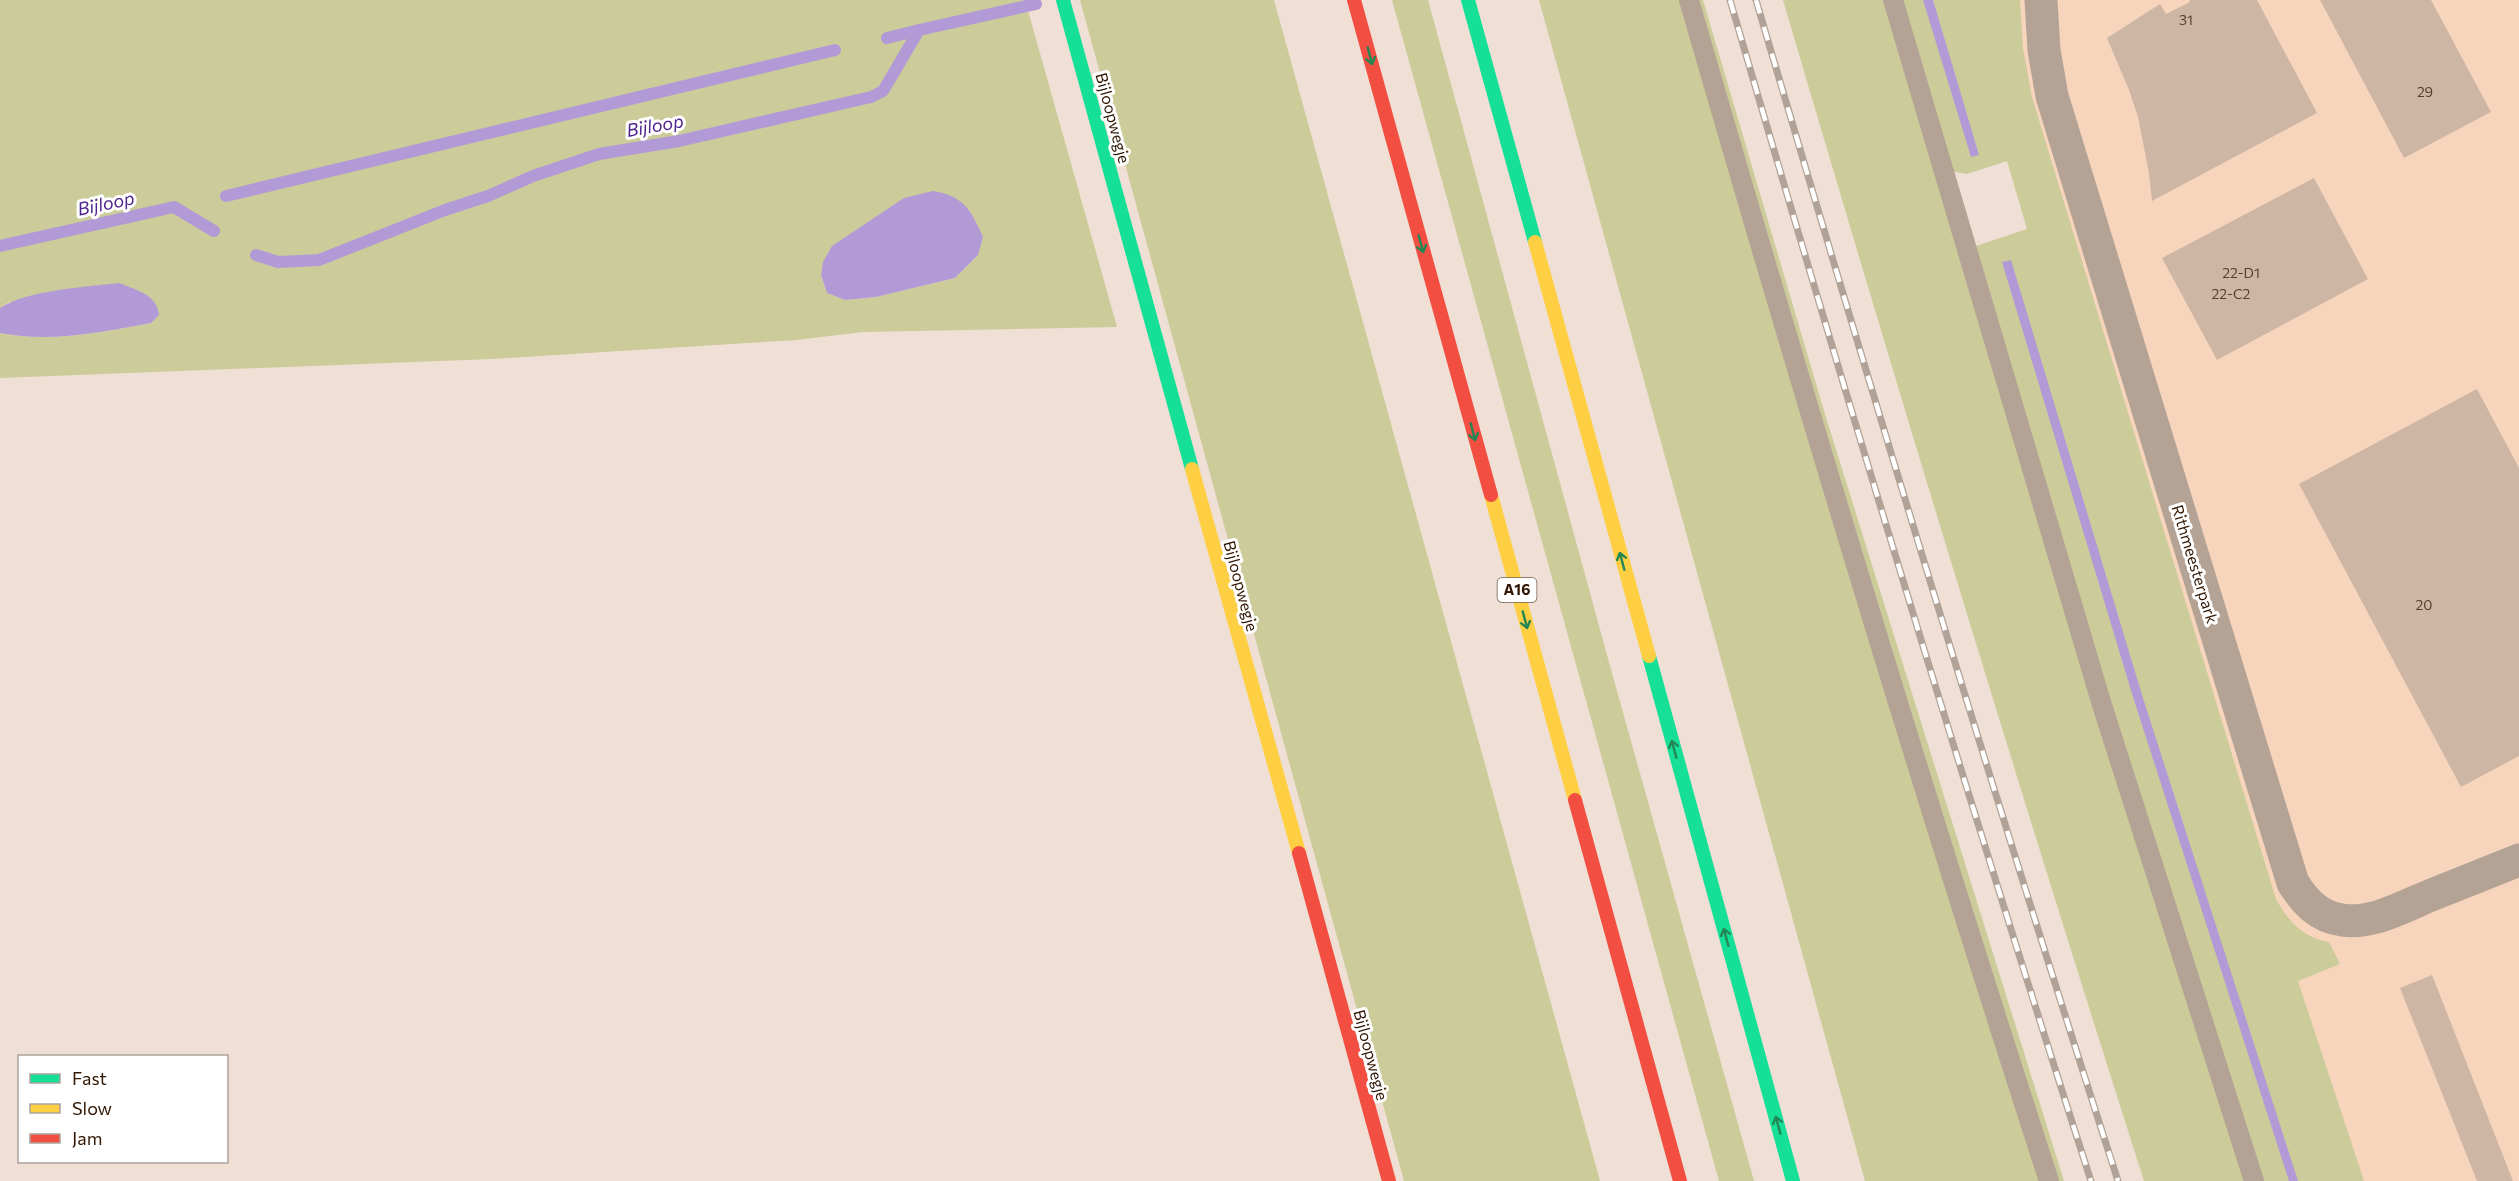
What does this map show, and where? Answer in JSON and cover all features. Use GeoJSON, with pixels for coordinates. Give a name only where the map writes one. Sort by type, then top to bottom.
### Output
{"type":"FeatureCollection","features":[{"type":"Feature","properties":{"kind":"main road","name":"Bijloopwegje"},"geometry":{"type":"LineString","coordinates":[[1063,0],[1389,1181]]}},
{"type":"Feature","properties":{"kind":"main road","name":"A16"},"geometry":{"type":"LineString","coordinates":[[1354,0],[1680,1181]]}},
{"type":"Feature","properties":{"kind":"main road"},"geometry":{"type":"LineString","coordinates":[[1468,0],[1793,1181]]}},
{"type":"Feature","properties":{"kind":"street","name":"Rithmeesterpark"},"geometry":{"type":"LineString","coordinates":[[2041,0],[2044,50],[2052,96],[2293,883],[2313,908],[2334,918],[2357,921],[2387,913],[2519,860]]}},
{"type":"Feature","properties":{"kind":"lane"},"geometry":{"type":"LineString","coordinates":[[1689,0],[1848,538],[2049,1181]]}},
{"type":"Feature","properties":{"kind":"lane"},"geometry":{"type":"LineString","coordinates":[[1893,0],[2099,693],[2254,1181]]}},
{"type":"Feature","properties":{"kind":"shaded area"},"geometry":{"type":"Polygon","coordinates":[[[0,0],[1025,0],[1117,327],[863,332],[796,340],[491,359],[0,378],[0,333],[56,337],[151,323],[9,302],[0,308],[0,0]],[[978,255],[823,262],[821,275],[827,293],[845,300],[876,297],[955,278],[978,255]]]}},
{"type":"Feature","properties":{"kind":"shaded area"},"geometry":{"type":"Polygon","coordinates":[[[1080,0],[1274,0],[1600,1181],[1404,1181],[1080,0]]]}},
{"type":"Feature","properties":{"kind":"shaded area"},"geometry":{"type":"Polygon","coordinates":[[[1392,0],[1428,0],[1754,1181],[1719,1181],[1392,0]]]}},
{"type":"Feature","properties":{"kind":"shaded area"},"geometry":{"type":"Polygon","coordinates":[[[1539,0],[1681,0],[2042,1181],[1865,1181],[1539,0]]]}},
{"type":"Feature","properties":{"kind":"shaded area"},"geometry":{"type":"Polygon","coordinates":[[[1697,0],[1703,0],[1824,411],[2064,1181],[2057,1181],[1965,886],[1829,444],[1697,0]]]}},
{"type":"Feature","properties":{"kind":"shaded area"},"geometry":{"type":"Polygon","coordinates":[[[1783,0],[1883,0],[2095,708],[2246,1181],[2144,1181],[1960,592],[1783,0]]]}},
{"type":"Feature","properties":{"kind":"shaded area"},"geometry":{"type":"Polygon","coordinates":[[[1900,0],[2020,0],[2023,49],[2032,97],[2276,899],[2297,927],[2311,937],[2329,942],[2340,964],[2298,981],[2364,1181],[2261,1181],[2110,705],[1975,255],[1976,246],[2027,229],[2007,161],[1967,174],[1955,172],[1948,165],[1900,0]]]}},
{"type":"Feature","properties":{"kind":"shaded area"},"geometry":{"type":"Polygon","coordinates":[[[1905,0],[2519,0],[2519,1181],[2266,1181],[2032,233],[2009,157],[1905,0]]]}},
{"type":"Feature","properties":{"kind":"shaded area"},"geometry":{"type":"Polygon","coordinates":[[[1923,0],[1933,0],[1979,155],[1971,157],[1923,0]]]}},
{"type":"Feature","properties":{"kind":"shaded area"},"geometry":{"type":"Polygon","coordinates":[[[933,191],[952,196],[965,206],[983,237],[978,255],[955,278],[876,297],[845,300],[827,293],[821,275],[823,262],[832,246],[904,198],[933,191]]]}},
{"type":"Feature","properties":{"kind":"shaded area"},"geometry":{"type":"Polygon","coordinates":[[[2011,260],[2142,695],[2298,1181],[2289,1181],[2133,697],[2002,262],[2011,260]]]}},
{"type":"Feature","properties":{"kind":"shaded area"},"geometry":{"type":"Polygon","coordinates":[[[119,283],[145,294],[154,302],[159,315],[151,323],[57,337],[0,333],[0,308],[12,302],[57,290],[119,283]]]}},
{"type":"Feature","properties":{"kind":"building"},"geometry":{"type":"Polygon","coordinates":[[[2189,0],[2257,0],[2317,113],[2152,201],[2138,117],[2107,38],[2160,4],[2166,14],[2190,2],[2189,0]]]}},
{"type":"Feature","properties":{"kind":"building"},"geometry":{"type":"Polygon","coordinates":[[[2320,0],[2431,0],[2491,112],[2404,158],[2320,0]]]}},
{"type":"Feature","properties":{"kind":"building"},"geometry":{"type":"Polygon","coordinates":[[[2314,178],[2368,279],[2217,360],[2162,258],[2314,178]]]}},
{"type":"Feature","properties":{"kind":"building"},"geometry":{"type":"Polygon","coordinates":[[[2477,389],[2519,468],[2519,756],[2461,787],[2299,484],[2477,389]]]}},
{"type":"Feature","properties":{"kind":"building"},"geometry":{"type":"Polygon","coordinates":[[[2432,975],[2513,1181],[2477,1181],[2400,988],[2432,975]]]}},
{"type":"Feature","properties":{"kind":"waterway","name":"Bijloop"},"geometry":{"type":"LineString","coordinates":[[256,255],[278,262],[319,260],[445,210],[488,196],[533,176],[599,154],[679,141],[871,97],[883,91],[919,30],[1036,4]]}},
{"type":"Feature","properties":{"kind":"waterway"},"geometry":{"type":"LineString","coordinates":[[887,38],[919,30]]}},
{"type":"Feature","properties":{"kind":"waterway"},"geometry":{"type":"LineString","coordinates":[[226,196],[835,50]]}},
{"type":"Feature","properties":{"kind":"waterway","name":"Bijloop"},"geometry":{"type":"LineString","coordinates":[[0,246],[174,207],[214,231]]}},
{"type":"Feature","properties":{"kind":"railway"},"geometry":{"type":"LineString","coordinates":[[1730,0],[1906,592],[2091,1181]]}},
{"type":"Feature","properties":{"kind":"railway"},"geometry":{"type":"LineString","coordinates":[[1756,0],[1933,592],[2118,1181]]}},
{"type":"Feature","properties":{"kind":"traffic: fast"},"geometry":{"type":"LineString","coordinates":[[1063,0],[1192,469]]}},
{"type":"Feature","properties":{"kind":"traffic: fast"},"geometry":{"type":"LineString","coordinates":[[1468,0],[1535,242]]}},
{"type":"Feature","properties":{"kind":"traffic: fast"},"geometry":{"type":"LineString","coordinates":[[1649,656],[1793,1181]]}},
{"type":"Feature","properties":{"kind":"traffic: slow"},"geometry":{"type":"LineString","coordinates":[[1535,242],[1649,656]]}},
{"type":"Feature","properties":{"kind":"traffic: slow"},"geometry":{"type":"LineString","coordinates":[[1192,469],[1299,853]]}},
{"type":"Feature","properties":{"kind":"traffic: slow"},"geometry":{"type":"LineString","coordinates":[[1491,495],[1575,800]]}},
{"type":"Feature","properties":{"kind":"traffic: jam"},"geometry":{"type":"LineString","coordinates":[[1354,0],[1491,495]]}},
{"type":"Feature","properties":{"kind":"traffic: jam"},"geometry":{"type":"LineString","coordinates":[[1575,800],[1680,1181]]}},
{"type":"Feature","properties":{"kind":"traffic: jam"},"geometry":{"type":"LineString","coordinates":[[1299,853],[1389,1181]]}}]}
